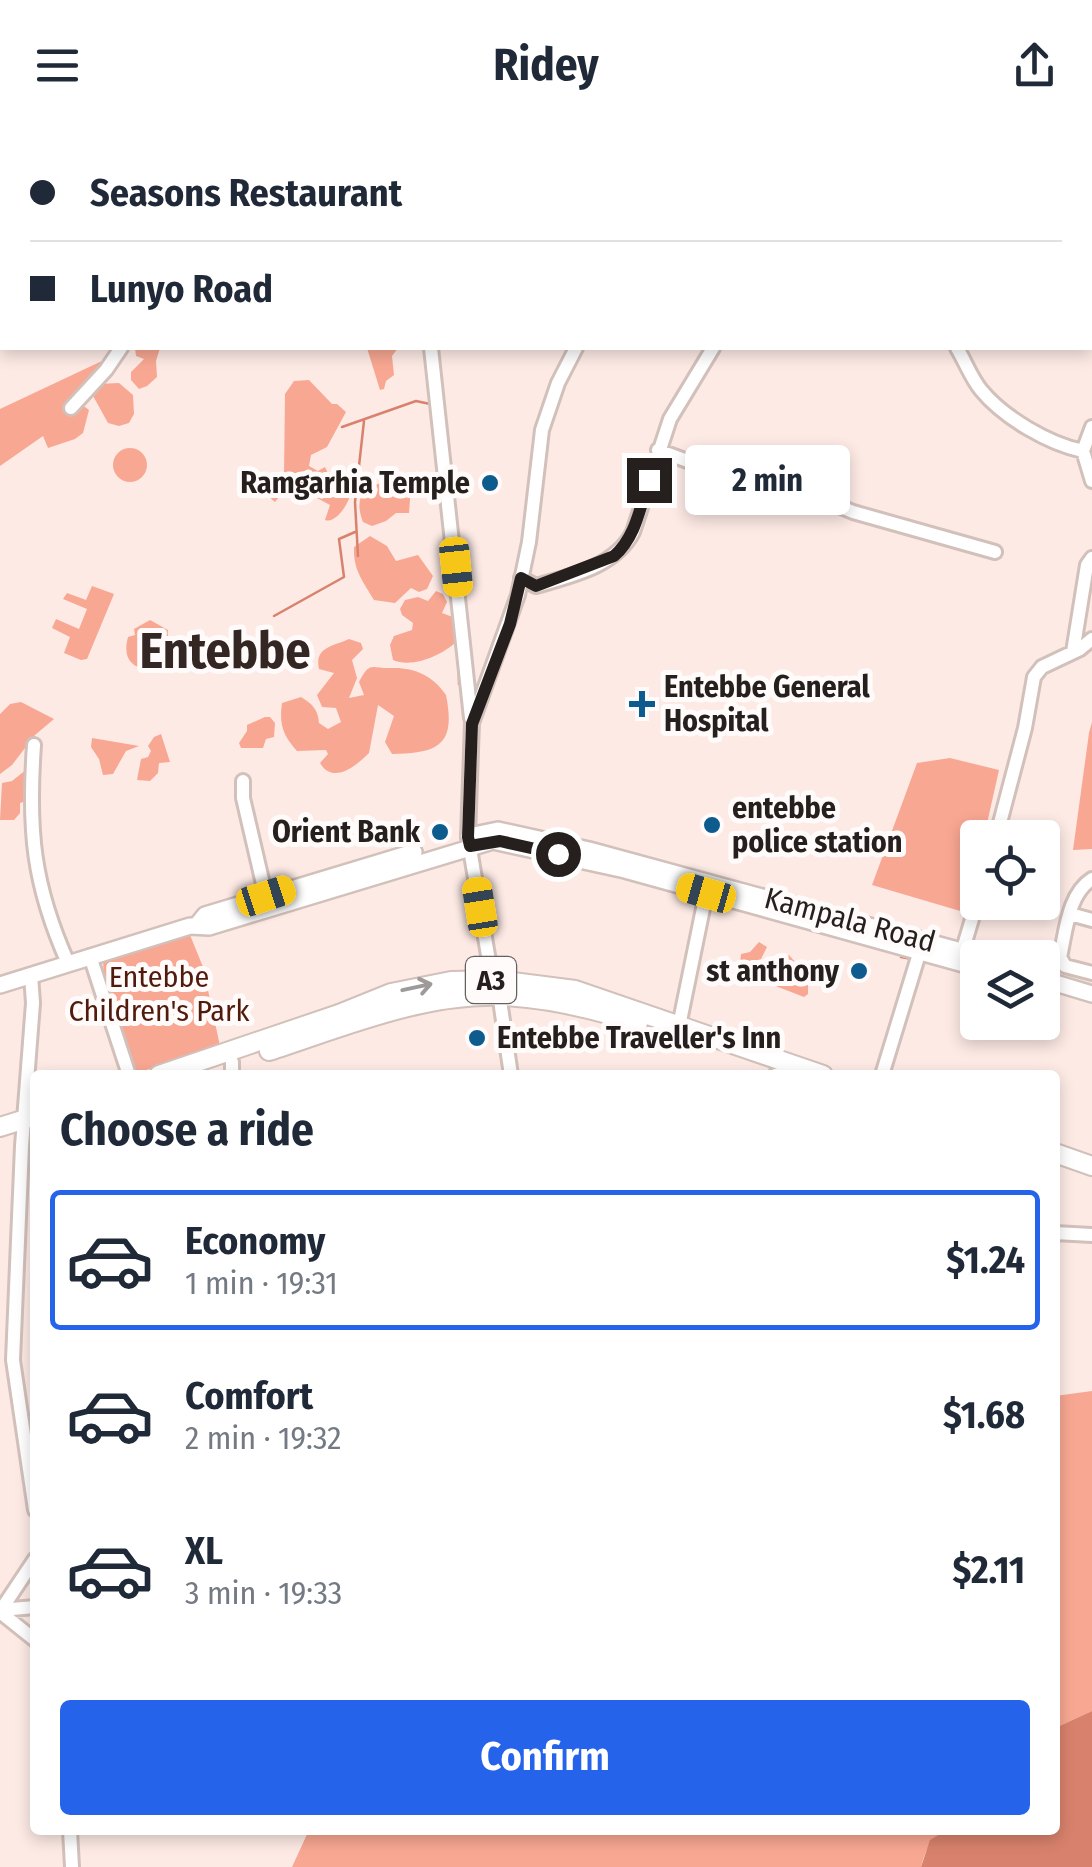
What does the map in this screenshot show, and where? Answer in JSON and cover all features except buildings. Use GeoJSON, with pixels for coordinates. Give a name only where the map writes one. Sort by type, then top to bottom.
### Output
{"type":"FeatureCollection","features":[{"type":"Feature","properties":{"kind":"highway","name":"A3"},"geometry":{"type":"LineString","coordinates":[[174,1070],[391,993],[451,981],[498,988],[623,1018],[771,1070]]}},
{"type":"Feature","properties":{"kind":"highway","name":"A3"},"geometry":{"type":"LineString","coordinates":[[232,1069],[392,1011],[498,988],[575,990],[808,1070]]}},
{"type":"Feature","properties":{"kind":"highway"},"geometry":{"type":"LineString","coordinates":[[0,1127],[30,1124]]}},
{"type":"Feature","properties":{"kind":"highway"},"geometry":{"type":"LineString","coordinates":[[0,1140],[30,1124]]}},
{"type":"Feature","properties":{"kind":"highway"},"geometry":{"type":"LineString","coordinates":[[1060,1155],[1092,1166]]}},
{"type":"Feature","properties":{"kind":"highway"},"geometry":{"type":"LineString","coordinates":[[1060,1168],[1092,1178]]}},
{"type":"Feature","properties":{"kind":"main road","name":"Kampala Road"},"geometry":{"type":"LineString","coordinates":[[0,985],[196,925],[208,927],[498,830],[960,957]]}},
{"type":"Feature","properties":{"kind":"main road","name":"Kampala Road"},"geometry":{"type":"LineString","coordinates":[[196,925],[204,916],[266,896],[469,841]]}},
{"type":"Feature","properties":{"kind":"main road"},"geometry":{"type":"LineString","coordinates":[[1060,984],[1092,994]]}},
{"type":"Feature","properties":{"kind":"street"},"geometry":{"type":"LineString","coordinates":[[351,130],[378,130]]}},
{"type":"Feature","properties":{"kind":"street"},"geometry":{"type":"LineString","coordinates":[[71,408],[119,350]]}},
{"type":"Feature","properties":{"kind":"street"},"geometry":{"type":"LineString","coordinates":[[430,350],[472,724],[469,841],[510,1070]]}},
{"type":"Feature","properties":{"kind":"street"},"geometry":{"type":"LineString","coordinates":[[472,724],[510,624],[521,578],[542,430],[558,383],[575,350]]}},
{"type":"Feature","properties":{"kind":"street"},"geometry":{"type":"LineString","coordinates":[[521,578],[536,586],[598,565],[624,548],[683,392],[712,350]]}},
{"type":"Feature","properties":{"kind":"street"},"geometry":{"type":"LineString","coordinates":[[958,350],[982,391],[1033,433],[1058,446],[1083,451]]}},
{"type":"Feature","properties":{"kind":"street"},"geometry":{"type":"LineString","coordinates":[[1092,427],[1083,451],[1092,480]]}},
{"type":"Feature","properties":{"kind":"street"},"geometry":{"type":"LineString","coordinates":[[658,450],[690,462],[796,488],[852,512],[995,552]]}},
{"type":"Feature","properties":{"kind":"street"},"geometry":{"type":"LineString","coordinates":[[1073,652],[1086,565],[1092,558]]}},
{"type":"Feature","properties":{"kind":"street"},"geometry":{"type":"LineString","coordinates":[[1001,820],[1034,677],[1042,667],[1092,639]]}},
{"type":"Feature","properties":{"kind":"street"},"geometry":{"type":"LineString","coordinates":[[34,745],[32,854],[40,890],[68,963]]}},
{"type":"Feature","properties":{"kind":"street"},"geometry":{"type":"LineString","coordinates":[[243,781],[243,798],[266,896]]}},
{"type":"Feature","properties":{"kind":"street"},"geometry":{"type":"LineString","coordinates":[[1092,879],[1080,887],[1070,914],[1061,962],[1092,974]]}},
{"type":"Feature","properties":{"kind":"street"},"geometry":{"type":"LineString","coordinates":[[680,1026],[708,887]]}},
{"type":"Feature","properties":{"kind":"street"},"geometry":{"type":"LineString","coordinates":[[1070,914],[1092,920]]}},
{"type":"Feature","properties":{"kind":"street"},"geometry":{"type":"LineString","coordinates":[[884,1070],[922,946]]}},
{"type":"Feature","properties":{"kind":"street"},"geometry":{"type":"LineString","coordinates":[[90,956],[127,1070]]}},
{"type":"Feature","properties":{"kind":"street"},"geometry":{"type":"LineString","coordinates":[[30,976],[34,1003],[32,1070]]}},
{"type":"Feature","properties":{"kind":"street"},"geometry":{"type":"LineString","coordinates":[[30,1124],[13,1360],[30,1476]]}},
{"type":"Feature","properties":{"kind":"street"},"geometry":{"type":"LineString","coordinates":[[1060,1233],[1092,1235]]}},
{"type":"Feature","properties":{"kind":"street"},"geometry":{"type":"LineString","coordinates":[[0,1611],[30,1566]]}},
{"type":"Feature","properties":{"kind":"street"},"geometry":{"type":"LineString","coordinates":[[0,1611],[30,1608]]}},
{"type":"Feature","properties":{"kind":"street"},"geometry":{"type":"LineString","coordinates":[[0,1611],[30,1636]]}},
{"type":"Feature","properties":{"kind":"street"},"geometry":{"type":"LineString","coordinates":[[70,1835],[72,1867]]}},
{"type":"Feature","properties":{"kind":"green space"},"geometry":{"type":"Polygon","coordinates":[[[135,350],[159,350],[157,377],[139,389],[131,380],[131,372],[144,359],[136,356],[135,350]]]}},
{"type":"Feature","properties":{"kind":"green space"},"geometry":{"type":"Polygon","coordinates":[[[368,350],[396,350],[392,356],[394,375],[380,390],[368,350]]]}},
{"type":"Feature","properties":{"kind":"green space"},"geometry":{"type":"Polygon","coordinates":[[[104,360],[109,362],[81,404],[89,410],[83,433],[48,448],[43,436],[0,466],[0,409],[104,360]]]}},
{"type":"Feature","properties":{"kind":"green space"},"geometry":{"type":"Polygon","coordinates":[[[309,380],[332,404],[346,412],[327,447],[311,455],[309,466],[318,471],[325,467],[329,476],[345,476],[348,481],[342,491],[350,495],[347,504],[329,520],[325,520],[330,505],[315,497],[302,499],[284,491],[275,502],[268,489],[284,474],[285,394],[294,381],[309,380]]]}},
{"type":"Feature","properties":{"kind":"green space"},"geometry":{"type":"Polygon","coordinates":[[[119,383],[133,395],[134,414],[129,423],[119,426],[108,423],[92,394],[97,384],[119,383]]]}},
{"type":"Feature","properties":{"kind":"green space"},"geometry":{"type":"Polygon","coordinates":[[[130,448],[142,453],[147,465],[142,477],[130,482],[118,477],[113,465],[118,453],[130,448]]]}},
{"type":"Feature","properties":{"kind":"green space"},"geometry":{"type":"Polygon","coordinates":[[[382,483],[392,485],[399,494],[405,485],[411,487],[409,513],[396,513],[372,526],[363,522],[361,497],[369,488],[382,483]]]}},
{"type":"Feature","properties":{"kind":"green space"},"geometry":{"type":"Polygon","coordinates":[[[370,536],[387,546],[396,561],[418,555],[433,576],[427,589],[419,592],[411,588],[395,603],[374,600],[359,575],[354,555],[354,547],[370,536]]]}},
{"type":"Feature","properties":{"kind":"green space"},"geometry":{"type":"Polygon","coordinates":[[[92,586],[114,594],[87,659],[81,660],[64,653],[70,637],[52,628],[56,619],[79,629],[87,609],[63,599],[67,593],[86,600],[92,586]]]}},
{"type":"Feature","properties":{"kind":"green space"},"geometry":{"type":"Polygon","coordinates":[[[436,591],[447,602],[442,613],[458,619],[460,638],[429,658],[410,663],[393,660],[390,645],[394,636],[412,630],[413,623],[400,609],[405,600],[418,597],[428,601],[436,591]]]}},
{"type":"Feature","properties":{"kind":"green space"},"geometry":{"type":"Polygon","coordinates":[[[150,620],[168,630],[177,665],[169,670],[158,663],[149,670],[142,668],[127,655],[128,637],[150,620]]]}},
{"type":"Feature","properties":{"kind":"green space"},"geometry":{"type":"Polygon","coordinates":[[[349,639],[361,643],[363,649],[352,660],[357,678],[349,698],[364,695],[359,682],[372,667],[422,674],[446,695],[448,725],[440,743],[422,751],[392,754],[385,742],[394,716],[378,705],[369,753],[351,768],[331,773],[320,763],[328,754],[326,750],[297,751],[283,729],[282,703],[301,697],[314,707],[319,723],[328,729],[341,722],[336,708],[322,707],[317,695],[334,673],[319,669],[318,662],[326,648],[349,639]]]}},
{"type":"Feature","properties":{"kind":"green space"},"geometry":{"type":"Polygon","coordinates":[[[21,702],[54,719],[0,774],[0,714],[10,704],[21,702]]]}},
{"type":"Feature","properties":{"kind":"green space"},"geometry":{"type":"Polygon","coordinates":[[[265,717],[275,723],[274,737],[266,739],[263,748],[241,748],[239,743],[247,725],[265,717]]]}},
{"type":"Feature","properties":{"kind":"green space"},"geometry":{"type":"Polygon","coordinates":[[[1092,722],[1092,849],[1073,850],[1089,733],[1092,722]]]}},
{"type":"Feature","properties":{"kind":"green space"},"geometry":{"type":"Polygon","coordinates":[[[161,734],[170,762],[159,763],[158,773],[150,781],[137,780],[141,759],[148,757],[148,746],[161,734]]]}},
{"type":"Feature","properties":{"kind":"green space"},"geometry":{"type":"Polygon","coordinates":[[[92,738],[139,746],[126,751],[113,774],[103,775],[91,747],[92,738]]]}},
{"type":"Feature","properties":{"kind":"green space"},"geometry":{"type":"Polygon","coordinates":[[[950,758],[999,770],[988,820],[960,820],[960,911],[872,885],[917,763],[950,758]]]}},
{"type":"Feature","properties":{"kind":"green space"},"geometry":{"type":"Polygon","coordinates":[[[27,769],[26,801],[20,803],[20,813],[14,820],[0,820],[2,783],[12,781],[27,769]]]}},
{"type":"Feature","properties":{"kind":"green space","name":"Entebbe Children's Park"},"geometry":{"type":"Polygon","coordinates":[[[190,935],[203,967],[220,1046],[136,1070],[104,981],[103,959],[113,953],[190,935]]]}},
{"type":"Feature","properties":{"kind":"green space"},"geometry":{"type":"Polygon","coordinates":[[[759,942],[767,947],[760,961],[764,977],[745,983],[739,974],[741,954],[750,952],[759,942]]]}},
{"type":"Feature","properties":{"kind":"green space"},"geometry":{"type":"Polygon","coordinates":[[[789,955],[795,962],[795,974],[808,983],[808,994],[804,997],[773,985],[771,980],[777,964],[789,955]]]}},
{"type":"Feature","properties":{"kind":"green space"},"geometry":{"type":"Polygon","coordinates":[[[1092,1391],[1092,1711],[1060,1726],[1060,1395],[1092,1391]]]}},
{"type":"Feature","properties":{"kind":"green space"},"geometry":{"type":"Polygon","coordinates":[[[307,1835],[939,1835],[930,1845],[921,1867],[292,1867],[307,1835]]]}},
{"type":"Feature","properties":{"kind":"shaded area"},"geometry":{"type":"Polygon","coordinates":[[[1092,1711],[1092,1867],[921,1867],[930,1840],[938,1835],[1060,1835],[1060,1726],[1092,1711]]]}},
{"type":"Feature","properties":{"kind":"waterway"},"geometry":{"type":"LineString","coordinates":[[342,427],[416,401],[430,404]]}},
{"type":"Feature","properties":{"kind":"waterway"},"geometry":{"type":"LineString","coordinates":[[358,556],[355,502],[364,421]]}},
{"type":"Feature","properties":{"kind":"waterway"},"geometry":{"type":"LineString","coordinates":[[274,616],[344,577],[339,539],[355,532]]}},
{"type":"Feature","properties":{"kind":"waterway"},"geometry":{"type":"LineString","coordinates":[[459,662],[459,684]]}},
{"type":"Feature","properties":{"kind":"waterway"},"geometry":{"type":"LineString","coordinates":[[901,957],[912,959]]}},
{"type":"Feature","properties":{"kind":"place","name":"Ramgarhia Temple"},"geometry":{"type":"Point","coordinates":[490,483]}},
{"type":"Feature","properties":{"kind":"place","name":"Entebbe General Hospital"},"geometry":{"type":"Point","coordinates":[642,704]}},
{"type":"Feature","properties":{"kind":"place","name":"entebbe police station"},"geometry":{"type":"Point","coordinates":[712,825]}},
{"type":"Feature","properties":{"kind":"place","name":"Orient Bank"},"geometry":{"type":"Point","coordinates":[440,832]}},
{"type":"Feature","properties":{"kind":"place","name":"st anthony"},"geometry":{"type":"Point","coordinates":[859,971]}},
{"type":"Feature","properties":{"kind":"place","name":"Entebbe Traveller's Inn"},"geometry":{"type":"Point","coordinates":[477,1038]}},
{"type":"Feature","properties":{"kind":"district","name":"Entebbe"},"geometry":{"type":"Point","coordinates":[225,650]}},
{"type":"Feature","properties":{"kind":"route"},"geometry":{"type":"LineString","coordinates":[[558,854],[500,841],[470,846],[472,724],[510,624],[521,578],[536,586],[614,556],[633,532],[649,480]]}}]}
